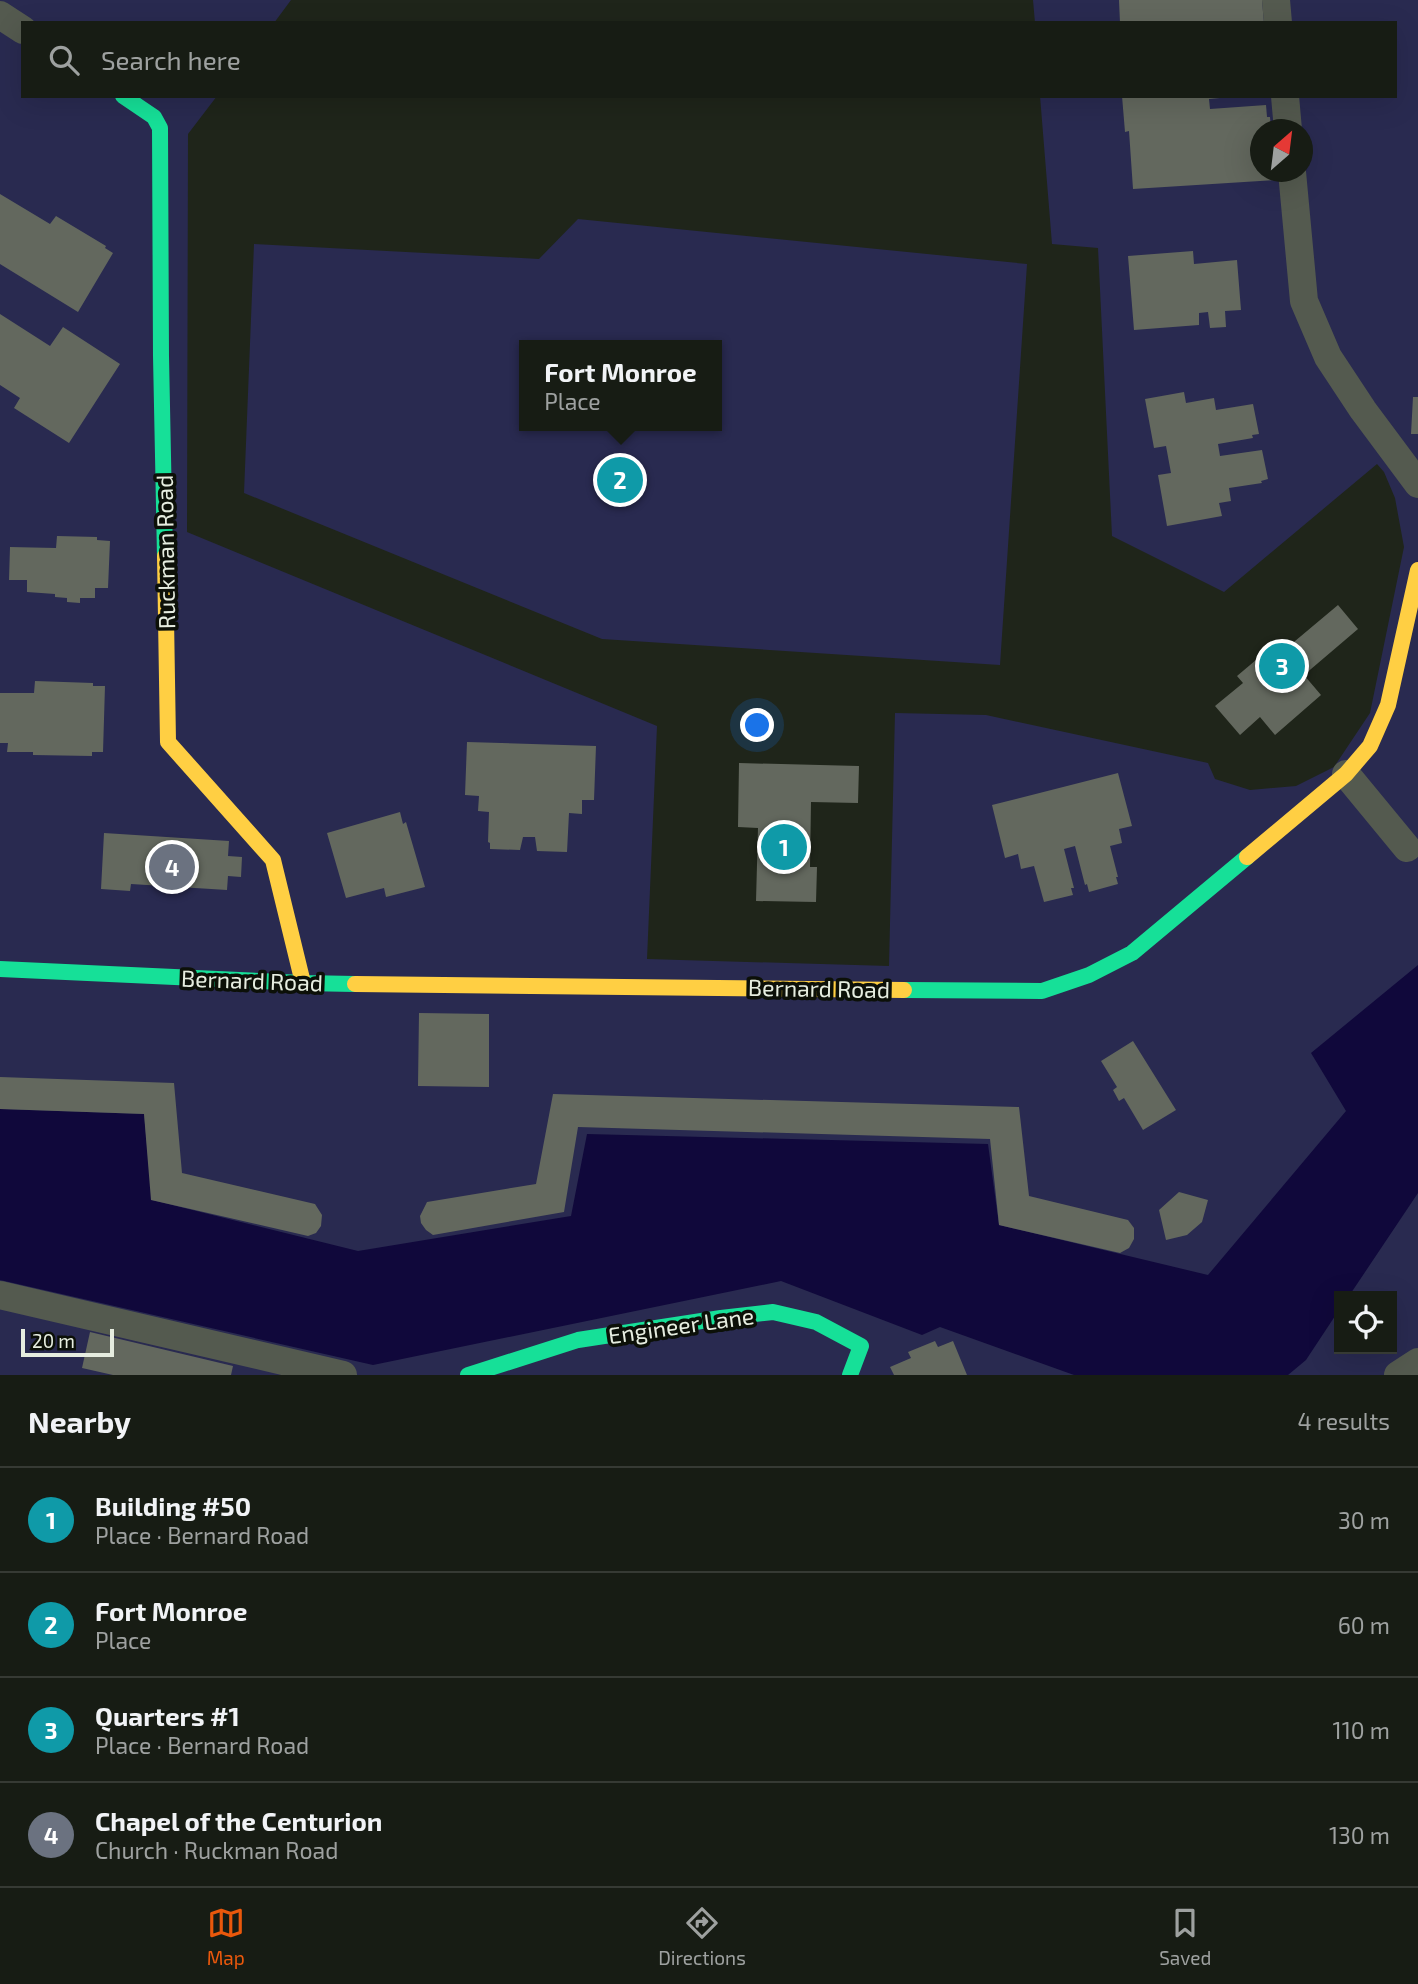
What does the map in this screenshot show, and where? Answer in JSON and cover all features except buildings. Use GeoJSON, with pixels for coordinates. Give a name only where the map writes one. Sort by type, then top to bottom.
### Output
{"type":"FeatureCollection","features":[{"type":"Feature","properties":{"kind":"street"},"geometry":{"type":"LineString","coordinates":[[1276,0],[1278,21]]}},
{"type":"Feature","properties":{"kind":"street"},"geometry":{"type":"LineString","coordinates":[[0,15],[21,29]]}},
{"type":"Feature","properties":{"kind":"street","name":"Ruckman Road"},"geometry":{"type":"LineString","coordinates":[[126,98],[154,117],[160,128],[169,743],[273,860],[303,983]]}},
{"type":"Feature","properties":{"kind":"street"},"geometry":{"type":"LineString","coordinates":[[1285,98],[1287,119]]}},
{"type":"Feature","properties":{"kind":"street"},"geometry":{"type":"LineString","coordinates":[[1293,182],[1304,302],[1328,357],[1418,484]]}},
{"type":"Feature","properties":{"kind":"street","name":"Bernard Road"},"geometry":{"type":"LineString","coordinates":[[0,969],[303,983],[1042,991],[1089,975],[1132,953],[1346,774],[1370,746],[1388,705],[1418,570]]}},
{"type":"Feature","properties":{"kind":"street"},"geometry":{"type":"LineString","coordinates":[[1346,774],[1407,848]]}},
{"type":"Feature","properties":{"kind":"street"},"geometry":{"type":"LineString","coordinates":[[0,1295],[343,1375]]}},
{"type":"Feature","properties":{"kind":"street","name":"Engineer Lane"},"geometry":{"type":"LineString","coordinates":[[468,1375],[578,1340],[773,1312],[816,1322],[861,1346],[850,1375]]}},
{"type":"Feature","properties":{"kind":"street"},"geometry":{"type":"LineString","coordinates":[[1398,1375],[1418,1362]]}},
{"type":"Feature","properties":{"kind":"shaded area"},"geometry":{"type":"Polygon","coordinates":[[[0,0],[291,0],[275,21],[21,21],[21,98],[215,98],[188,134],[187,532],[657,726],[647,959],[889,966],[895,713],[986,715],[1208,763],[1215,779],[1250,790],[1296,786],[1334,767],[1370,713],[1404,547],[1395,498],[1384,472],[1377,464],[1224,592],[1112,536],[1098,248],[1052,244],[1040,98],[1397,98],[1397,21],[1035,21],[1033,0],[1418,0],[1418,1375],[0,1375],[0,0]]]}},
{"type":"Feature","properties":{"kind":"shaded area"},"geometry":{"type":"Polygon","coordinates":[[[578,219],[1027,264],[1000,665],[602,639],[244,493],[254,244],[539,259],[578,219]]]}},
{"type":"Feature","properties":{"kind":"shaded area"},"geometry":{"type":"Polygon","coordinates":[[[1418,965],[1418,1193],[1352,1291],[1334,1291],[1334,1318],[1306,1360],[1288,1375],[1074,1375],[940,1327],[922,1335],[781,1281],[373,1365],[0,1280],[0,1109],[144,1114],[152,1200],[358,1251],[571,1216],[587,1134],[988,1144],[999,1225],[1208,1275],[1346,1111],[1311,1053],[1418,965]]]}},
{"type":"Feature","properties":{"kind":"traffic: fast"},"geometry":{"type":"LineString","coordinates":[[126,98],[154,117],[160,128],[165,556]]}},
{"type":"Feature","properties":{"kind":"traffic: fast"},"geometry":{"type":"LineString","coordinates":[[904,990],[1042,991],[1089,975],[1132,953],[1247,857]]}},
{"type":"Feature","properties":{"kind":"traffic: fast"},"geometry":{"type":"LineString","coordinates":[[0,969],[355,984]]}},
{"type":"Feature","properties":{"kind":"traffic: fast"},"geometry":{"type":"LineString","coordinates":[[468,1375],[578,1340],[773,1312],[816,1322],[861,1346],[850,1375]]}},
{"type":"Feature","properties":{"kind":"traffic: slow"},"geometry":{"type":"LineString","coordinates":[[165,556],[168,742],[273,860],[303,983]]}},
{"type":"Feature","properties":{"kind":"traffic: slow"},"geometry":{"type":"LineString","coordinates":[[1247,857],[1346,774],[1370,746],[1388,705],[1418,570]]}},
{"type":"Feature","properties":{"kind":"traffic: slow"},"geometry":{"type":"LineString","coordinates":[[355,984],[904,990]]}},
{"type":"Feature","properties":{"kind":"place","name":"Fort Monroe"},"geometry":{"type":"Point","coordinates":[620,480]}},
{"type":"Feature","properties":{"kind":"place","name":"Quarters #1"},"geometry":{"type":"Point","coordinates":[1282,666]}},
{"type":"Feature","properties":{"kind":"place","name":"Building #50"},"geometry":{"type":"Point","coordinates":[784,847]}},
{"type":"Feature","properties":{"kind":"place","name":"Chapel of the Centurion"},"geometry":{"type":"Point","coordinates":[172,867]}}]}
